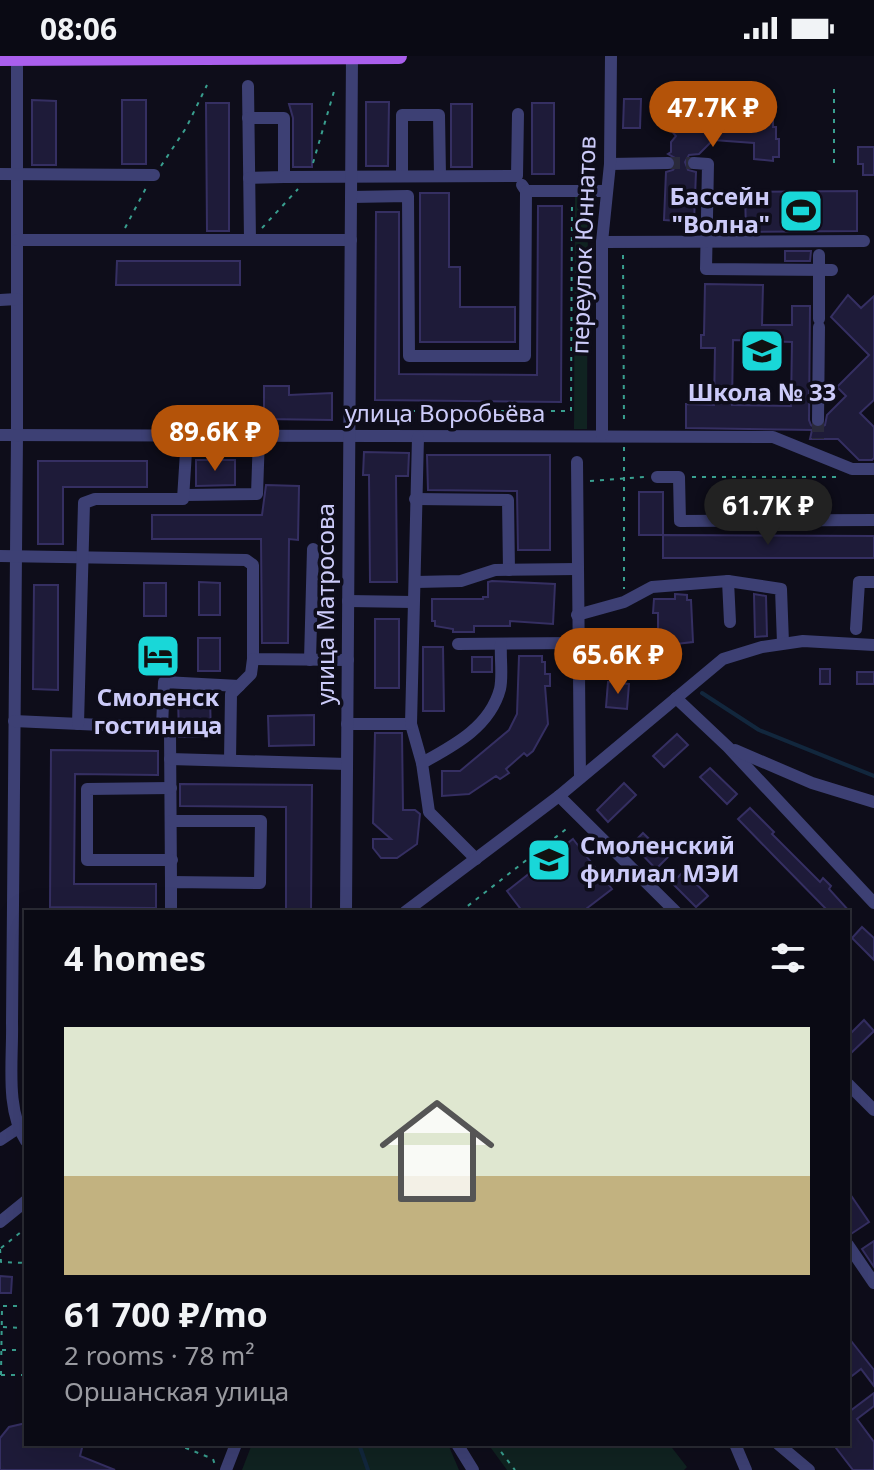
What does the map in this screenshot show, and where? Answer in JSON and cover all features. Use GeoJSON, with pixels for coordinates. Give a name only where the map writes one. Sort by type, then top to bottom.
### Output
{"type":"FeatureCollection","features":[{"type":"Feature","properties":{"kind":"main road"},"geometry":{"type":"LineString","coordinates":[[11,58],[399,56]]}},
{"type":"Feature","properties":{"kind":"street","name":"улица Матросова"},"geometry":{"type":"LineString","coordinates":[[346,910],[352,56]]}},
{"type":"Feature","properties":{"kind":"street","name":"переулок Юннатов"},"geometry":{"type":"LineString","coordinates":[[602,435],[602,242],[610,164],[611,56]]}},
{"type":"Feature","properties":{"kind":"street"},"geometry":{"type":"LineString","coordinates":[[11,58],[17,174],[17,436],[14,721],[6,808],[12,918],[6,952],[19,1049],[7,1104],[24,1138]]}},
{"type":"Feature","properties":{"kind":"street"},"geometry":{"type":"LineString","coordinates":[[248,86],[250,240]]}},
{"type":"Feature","properties":{"kind":"street"},"geometry":{"type":"LineString","coordinates":[[351,197],[408,196],[409,356],[525,356],[526,191],[517,176],[518,114]]}},
{"type":"Feature","properties":{"kind":"street"},"geometry":{"type":"LineString","coordinates":[[402,176],[402,115],[439,115],[440,176]]}},
{"type":"Feature","properties":{"kind":"street"},"geometry":{"type":"LineString","coordinates":[[248,118],[284,118],[284,177]]}},
{"type":"Feature","properties":{"kind":"street"},"geometry":{"type":"LineString","coordinates":[[610,164],[668,163]]}},
{"type":"Feature","properties":{"kind":"street"},"geometry":{"type":"LineString","coordinates":[[694,163],[708,164],[706,269],[825,270]]}},
{"type":"Feature","properties":{"kind":"street"},"geometry":{"type":"LineString","coordinates":[[0,174],[154,175]]}},
{"type":"Feature","properties":{"kind":"street"},"geometry":{"type":"LineString","coordinates":[[249,178],[517,176]]}},
{"type":"Feature","properties":{"kind":"street"},"geometry":{"type":"LineString","coordinates":[[526,191],[607,191]]}},
{"type":"Feature","properties":{"kind":"street"},"geometry":{"type":"LineString","coordinates":[[17,240],[351,240]]}},
{"type":"Feature","properties":{"kind":"street"},"geometry":{"type":"LineString","coordinates":[[602,242],[864,241]]}},
{"type":"Feature","properties":{"kind":"street"},"geometry":{"type":"LineString","coordinates":[[818,420],[819,323],[825,270],[819,255]]}},
{"type":"Feature","properties":{"kind":"street"},"geometry":{"type":"LineString","coordinates":[[0,300],[17,299]]}},
{"type":"Feature","properties":{"kind":"street","name":"улица Воробьёва"},"geometry":{"type":"LineString","coordinates":[[0,435],[773,437],[852,469],[874,469]]}},
{"type":"Feature","properties":{"kind":"street"},"geometry":{"type":"LineString","coordinates":[[78,724],[84,503],[89,499],[183,499],[186,495],[187,436]]}},
{"type":"Feature","properties":{"kind":"street"},"geometry":{"type":"LineString","coordinates":[[186,495],[257,494],[259,436]]}},
{"type":"Feature","properties":{"kind":"street"},"geometry":{"type":"LineString","coordinates":[[418,437],[411,724],[422,763],[429,812],[476,859]]}},
{"type":"Feature","properties":{"kind":"street"},"geometry":{"type":"LineString","coordinates":[[817,455],[818,439]]}},
{"type":"Feature","properties":{"kind":"street"},"geometry":{"type":"LineString","coordinates":[[577,462],[580,778]]}},
{"type":"Feature","properties":{"kind":"street"},"geometry":{"type":"LineString","coordinates":[[657,477],[679,477],[680,521],[874,520]]}},
{"type":"Feature","properties":{"kind":"street"},"geometry":{"type":"LineString","coordinates":[[415,499],[508,500],[509,570]]}},
{"type":"Feature","properties":{"kind":"street"},"geometry":{"type":"LineString","coordinates":[[310,660],[313,549]]}},
{"type":"Feature","properties":{"kind":"street"},"geometry":{"type":"LineString","coordinates":[[0,556],[250,561],[253,565],[253,659],[251,674],[231,694],[230,760]]}},
{"type":"Feature","properties":{"kind":"street"},"geometry":{"type":"LineString","coordinates":[[416,582],[461,581],[495,570],[578,569]]}},
{"type":"Feature","properties":{"kind":"street"},"geometry":{"type":"LineString","coordinates":[[728,581],[730,622]]}},
{"type":"Feature","properties":{"kind":"street"},"geometry":{"type":"LineString","coordinates":[[577,615],[624,602],[652,587],[728,581],[781,589],[783,643]]}},
{"type":"Feature","properties":{"kind":"street"},"geometry":{"type":"LineString","coordinates":[[856,629],[859,582],[874,582]]}},
{"type":"Feature","properties":{"kind":"street"},"geometry":{"type":"LineString","coordinates":[[348,601],[413,602]]}},
{"type":"Feature","properties":{"kind":"street"},"geometry":{"type":"LineString","coordinates":[[408,910],[559,796],[723,659],[762,647],[803,641],[874,645]]}},
{"type":"Feature","properties":{"kind":"street"},"geometry":{"type":"LineString","coordinates":[[458,644],[578,643]]}},
{"type":"Feature","properties":{"kind":"street"},"geometry":{"type":"LineString","coordinates":[[422,763],[464,740],[486,715],[500,689],[501,644]]}},
{"type":"Feature","properties":{"kind":"street"},"geometry":{"type":"LineString","coordinates":[[253,659],[348,660]]}},
{"type":"Feature","properties":{"kind":"street"},"geometry":{"type":"LineString","coordinates":[[162,726],[164,682],[239,686]]}},
{"type":"Feature","properties":{"kind":"street"},"geometry":{"type":"LineString","coordinates":[[676,698],[728,747],[874,903]]}},
{"type":"Feature","properties":{"kind":"street"},"geometry":{"type":"LineString","coordinates":[[14,721],[162,726],[170,730],[171,910]]}},
{"type":"Feature","properties":{"kind":"street"},"geometry":{"type":"LineString","coordinates":[[347,724],[411,724]]}},
{"type":"Feature","properties":{"kind":"street"},"geometry":{"type":"LineString","coordinates":[[728,747],[812,783],[874,802]]}},
{"type":"Feature","properties":{"kind":"street"},"geometry":{"type":"LineString","coordinates":[[170,759],[347,764]]}},
{"type":"Feature","properties":{"kind":"street"},"geometry":{"type":"LineString","coordinates":[[171,788],[87,789],[87,860],[172,860]]}},
{"type":"Feature","properties":{"kind":"street"},"geometry":{"type":"LineString","coordinates":[[559,796],[674,910]]}},
{"type":"Feature","properties":{"kind":"street"},"geometry":{"type":"LineString","coordinates":[[171,821],[261,821],[260,883],[171,882]]}},
{"type":"Feature","properties":{"kind":"street"},"geometry":{"type":"LineString","coordinates":[[12,918],[24,918]]}},
{"type":"Feature","properties":{"kind":"street"},"geometry":{"type":"LineString","coordinates":[[850,1086],[872,1104]]}},
{"type":"Feature","properties":{"kind":"street"},"geometry":{"type":"LineString","coordinates":[[0,1140],[18,1128]]}},
{"type":"Feature","properties":{"kind":"street"},"geometry":{"type":"LineString","coordinates":[[0,1222],[24,1203]]}},
{"type":"Feature","properties":{"kind":"street"},"geometry":{"type":"LineString","coordinates":[[850,1248],[874,1283]]}},
{"type":"Feature","properties":{"kind":"street"},"geometry":{"type":"LineString","coordinates":[[226,1470],[235,1446]]}},
{"type":"Feature","properties":{"kind":"street"},"geometry":{"type":"LineString","coordinates":[[458,1446],[473,1470]]}},
{"type":"Feature","properties":{"kind":"street"},"geometry":{"type":"LineString","coordinates":[[736,1446],[746,1470]]}},
{"type":"Feature","properties":{"kind":"street"},"geometry":{"type":"LineString","coordinates":[[780,1446],[809,1470]]}},
{"type":"Feature","properties":{"kind":"path"},"geometry":{"type":"LineString","coordinates":[[119,240],[133,209],[186,128],[207,85]]}},
{"type":"Feature","properties":{"kind":"path"},"geometry":{"type":"LineString","coordinates":[[834,89],[834,165]]}},
{"type":"Feature","properties":{"kind":"path"},"geometry":{"type":"LineString","coordinates":[[623,242],[624,602]]}},
{"type":"Feature","properties":{"kind":"path"},"geometry":{"type":"LineString","coordinates":[[578,483],[624,477],[657,477]]}},
{"type":"Feature","properties":{"kind":"path"},"geometry":{"type":"LineString","coordinates":[[679,477],[844,477]]}},
{"type":"Feature","properties":{"kind":"path"},"geometry":{"type":"LineString","coordinates":[[463,910],[581,818]]}},
{"type":"Feature","properties":{"kind":"path"},"geometry":{"type":"LineString","coordinates":[[24,1230],[0,1249],[1,1262],[24,1263]]}},
{"type":"Feature","properties":{"kind":"path"},"geometry":{"type":"LineString","coordinates":[[24,1306],[2,1306],[0,1376],[24,1376]]}},
{"type":"Feature","properties":{"kind":"path"},"geometry":{"type":"LineString","coordinates":[[1,1327],[24,1328]]}},
{"type":"Feature","properties":{"kind":"path"},"geometry":{"type":"LineString","coordinates":[[1,1350],[24,1350]]}},
{"type":"Feature","properties":{"kind":"path"},"geometry":{"type":"LineString","coordinates":[[181,1446],[213,1459],[217,1470]]}},
{"type":"Feature","properties":{"kind":"path"},"geometry":{"type":"LineString","coordinates":[[497,1446],[515,1470]]}},
{"type":"Feature","properties":{"kind":"green space"},"geometry":{"type":"Polygon","coordinates":[[[575,195],[588,195],[587,429],[574,429],[575,195]]]}},
{"type":"Feature","properties":{"kind":"green space"},"geometry":{"type":"Polygon","coordinates":[[[251,1446],[449,1446],[459,1470],[242,1470],[251,1446]]]}},
{"type":"Feature","properties":{"kind":"green space"},"geometry":{"type":"Polygon","coordinates":[[[489,1446],[671,1446],[687,1467],[684,1470],[507,1470],[489,1446]]]}},
{"type":"Feature","properties":{"kind":"building"},"geometry":{"type":"Polygon","coordinates":[[[624,99],[641,99],[640,128],[623,128],[624,99]]]}},
{"type":"Feature","properties":{"kind":"building"},"geometry":{"type":"Polygon","coordinates":[[[32,100],[56,101],[56,165],[32,165],[32,100]]]}},
{"type":"Feature","properties":{"kind":"building"},"geometry":{"type":"Polygon","coordinates":[[[122,100],[146,100],[146,164],[122,164],[122,100]]]}},
{"type":"Feature","properties":{"kind":"building"},"geometry":{"type":"Polygon","coordinates":[[[366,102],[389,102],[388,166],[366,166],[366,102]]]}},
{"type":"Feature","properties":{"kind":"building"},"geometry":{"type":"Polygon","coordinates":[[[206,103],[229,103],[229,231],[207,231],[206,103]]]}},
{"type":"Feature","properties":{"kind":"building"},"geometry":{"type":"Polygon","coordinates":[[[532,103],[554,103],[554,174],[532,174],[532,103]]]}},
{"type":"Feature","properties":{"kind":"building"},"geometry":{"type":"Polygon","coordinates":[[[289,104],[312,104],[312,167],[293,167],[293,118],[289,104]]]}},
{"type":"Feature","properties":{"kind":"building"},"geometry":{"type":"Polygon","coordinates":[[[451,104],[472,104],[472,167],[451,167],[451,104]]]}},
{"type":"Feature","properties":{"kind":"building"},"geometry":{"type":"Polygon","coordinates":[[[750,107],[773,107],[779,157],[773,157],[773,161],[754,159],[754,143],[713,140],[699,154],[689,155],[685,162],[688,170],[696,172],[694,222],[664,220],[666,172],[673,170],[677,164],[675,158],[668,154],[676,136],[670,129],[674,125],[672,123],[689,111],[694,117],[700,111],[711,112],[711,109],[750,110],[750,107]]]}},
{"type":"Feature","properties":{"kind":"building"},"geometry":{"type":"Polygon","coordinates":[[[858,147],[874,147],[874,175],[863,175],[863,164],[858,164],[858,147]]]}},
{"type":"Feature","properties":{"kind":"building","name":"Бассейн \"Волна\""},"geometry":{"type":"Polygon","coordinates":[[[857,191],[857,231],[746,232],[745,192],[857,191]]]}},
{"type":"Feature","properties":{"kind":"building"},"geometry":{"type":"Polygon","coordinates":[[[420,193],[449,193],[449,267],[460,267],[460,307],[515,307],[515,342],[420,342],[420,193]]]}},
{"type":"Feature","properties":{"kind":"building"},"geometry":{"type":"Polygon","coordinates":[[[538,206],[562,206],[561,402],[375,400],[376,212],[399,212],[399,374],[537,375],[538,206]]]}},
{"type":"Feature","properties":{"kind":"building"},"geometry":{"type":"Polygon","coordinates":[[[785,251],[811,251],[810,261],[785,261],[785,251]]]}},
{"type":"Feature","properties":{"kind":"building"},"geometry":{"type":"Polygon","coordinates":[[[117,261],[240,261],[240,285],[116,285],[117,261]]]}},
{"type":"Feature","properties":{"kind":"building"},"geometry":{"type":"Polygon","coordinates":[[[705,284],[763,285],[762,325],[792,325],[792,306],[810,306],[809,420],[817,429],[825,425],[827,415],[846,396],[837,387],[869,355],[831,317],[848,295],[861,308],[874,296],[874,400],[860,413],[874,427],[874,458],[859,460],[838,439],[810,439],[812,430],[686,428],[686,404],[714,405],[715,348],[701,348],[701,335],[704,335],[705,284]],[[733,340],[732,405],[791,406],[792,342],[733,340]]]}},
{"type":"Feature","properties":{"kind":"building"},"geometry":{"type":"Polygon","coordinates":[[[264,386],[289,386],[289,395],[332,393],[332,420],[264,419],[264,386]]]}},
{"type":"Feature","properties":{"kind":"building"},"geometry":{"type":"Polygon","coordinates":[[[364,452],[409,453],[408,476],[396,476],[397,582],[370,582],[369,475],[363,475],[364,452]]]}},
{"type":"Feature","properties":{"kind":"building"},"geometry":{"type":"Polygon","coordinates":[[[427,455],[550,455],[550,550],[518,550],[517,491],[428,490],[427,455]]]}},
{"type":"Feature","properties":{"kind":"building"},"geometry":{"type":"Polygon","coordinates":[[[196,460],[235,460],[235,485],[196,486],[196,460]]]}},
{"type":"Feature","properties":{"kind":"building"},"geometry":{"type":"Polygon","coordinates":[[[38,461],[147,461],[147,487],[63,487],[63,544],[38,544],[38,461]]]}},
{"type":"Feature","properties":{"kind":"building"},"geometry":{"type":"Polygon","coordinates":[[[266,485],[299,486],[298,540],[289,539],[288,643],[262,643],[261,539],[152,539],[152,515],[262,515],[266,485]]]}},
{"type":"Feature","properties":{"kind":"building"},"geometry":{"type":"Polygon","coordinates":[[[639,492],[663,492],[663,535],[639,535],[639,492]]]}},
{"type":"Feature","properties":{"kind":"building"},"geometry":{"type":"Polygon","coordinates":[[[663,535],[874,536],[874,558],[663,558],[663,535]]]}},
{"type":"Feature","properties":{"kind":"building"},"geometry":{"type":"Polygon","coordinates":[[[199,582],[220,583],[220,615],[199,615],[199,582]]]}},
{"type":"Feature","properties":{"kind":"building"},"geometry":{"type":"Polygon","coordinates":[[[488,582],[555,584],[553,624],[510,621],[510,626],[474,626],[474,632],[453,632],[453,629],[435,626],[435,621],[432,621],[432,599],[483,599],[488,597],[488,582]]]}},
{"type":"Feature","properties":{"kind":"building"},"geometry":{"type":"Polygon","coordinates":[[[144,583],[166,583],[166,616],[144,616],[144,583]]]}},
{"type":"Feature","properties":{"kind":"building"},"geometry":{"type":"Polygon","coordinates":[[[34,585],[58,585],[58,690],[33,689],[34,585]]]}},
{"type":"Feature","properties":{"kind":"building"},"geometry":{"type":"Polygon","coordinates":[[[675,594],[687,595],[687,600],[691,600],[693,642],[658,646],[658,613],[653,613],[654,599],[675,599],[675,594]]]}},
{"type":"Feature","properties":{"kind":"building"},"geometry":{"type":"Polygon","coordinates":[[[754,594],[766,596],[767,636],[755,637],[754,594]]]}},
{"type":"Feature","properties":{"kind":"building"},"geometry":{"type":"Polygon","coordinates":[[[375,619],[399,619],[399,688],[375,688],[375,619]]]}},
{"type":"Feature","properties":{"kind":"building"},"geometry":{"type":"Polygon","coordinates":[[[143,637],[166,638],[166,671],[143,671],[143,637]]]}},
{"type":"Feature","properties":{"kind":"building"},"geometry":{"type":"Polygon","coordinates":[[[198,638],[220,638],[220,671],[198,671],[198,638]]]}},
{"type":"Feature","properties":{"kind":"building"},"geometry":{"type":"Polygon","coordinates":[[[423,647],[443,647],[444,711],[423,711],[423,647]]]}},
{"type":"Feature","properties":{"kind":"building"},"geometry":{"type":"Polygon","coordinates":[[[519,656],[542,656],[542,662],[545,662],[545,674],[550,674],[550,686],[545,686],[548,724],[533,751],[527,756],[524,753],[506,769],[509,773],[500,779],[496,776],[469,794],[442,796],[442,771],[460,771],[509,730],[517,714],[519,656]]]}},
{"type":"Feature","properties":{"kind":"building"},"geometry":{"type":"Polygon","coordinates":[[[472,657],[492,657],[492,672],[472,672],[472,657]]]}},
{"type":"Feature","properties":{"kind":"building"},"geometry":{"type":"Polygon","coordinates":[[[820,669],[830,669],[830,684],[820,684],[820,669]]]}},
{"type":"Feature","properties":{"kind":"building"},"geometry":{"type":"Polygon","coordinates":[[[857,672],[874,672],[874,684],[857,684],[857,672]]]}},
{"type":"Feature","properties":{"kind":"building"},"geometry":{"type":"Polygon","coordinates":[[[608,682],[629,684],[627,709],[606,707],[608,682]]]}},
{"type":"Feature","properties":{"kind":"building"},"geometry":{"type":"Polygon","coordinates":[[[210,697],[211,736],[179,737],[178,698],[210,697]]]}},
{"type":"Feature","properties":{"kind":"building"},"geometry":{"type":"Polygon","coordinates":[[[314,715],[314,745],[269,746],[268,716],[314,715]]]}},
{"type":"Feature","properties":{"kind":"building"},"geometry":{"type":"Polygon","coordinates":[[[375,733],[402,733],[403,810],[415,810],[420,814],[417,844],[397,858],[381,858],[373,848],[373,839],[391,839],[373,823],[375,733]]]}},
{"type":"Feature","properties":{"kind":"building"},"geometry":{"type":"Polygon","coordinates":[[[677,734],[688,745],[664,767],[653,756],[677,734]]]}},
{"type":"Feature","properties":{"kind":"building"},"geometry":{"type":"Polygon","coordinates":[[[51,750],[158,751],[158,775],[75,774],[74,884],[156,884],[156,908],[50,907],[51,750]]]}},
{"type":"Feature","properties":{"kind":"building"},"geometry":{"type":"Polygon","coordinates":[[[710,768],[737,794],[727,804],[700,777],[710,768]]]}},
{"type":"Feature","properties":{"kind":"building"},"geometry":{"type":"Polygon","coordinates":[[[624,783],[636,795],[608,822],[597,810],[624,783]]]}},
{"type":"Feature","properties":{"kind":"building"},"geometry":{"type":"Polygon","coordinates":[[[180,784],[312,785],[311,910],[286,910],[286,807],[180,806],[180,784]]]}},
{"type":"Feature","properties":{"kind":"building"},"geometry":{"type":"Polygon","coordinates":[[[750,808],[820,882],[823,878],[831,886],[829,889],[848,910],[827,910],[738,819],[750,808]]]}},
{"type":"Feature","properties":{"kind":"building"},"geometry":{"type":"Polygon","coordinates":[[[643,833],[668,857],[656,869],[632,844],[643,833]]]}},
{"type":"Feature","properties":{"kind":"building"},"geometry":{"type":"Polygon","coordinates":[[[573,839],[612,889],[585,910],[521,910],[507,891],[573,839]]]}},
{"type":"Feature","properties":{"kind":"building"},"geometry":{"type":"Polygon","coordinates":[[[684,871],[708,896],[696,907],[672,883],[684,871]]]}},
{"type":"Feature","properties":{"kind":"building"},"geometry":{"type":"Polygon","coordinates":[[[862,927],[874,938],[874,960],[852,938],[862,927]]]}},
{"type":"Feature","properties":{"kind":"building"},"geometry":{"type":"Polygon","coordinates":[[[864,1020],[874,1031],[850,1054],[850,1034],[864,1020]]]}},
{"type":"Feature","properties":{"kind":"building"},"geometry":{"type":"Polygon","coordinates":[[[850,1194],[869,1222],[850,1235],[850,1194]]]}},
{"type":"Feature","properties":{"kind":"building"},"geometry":{"type":"Polygon","coordinates":[[[874,1241],[874,1267],[862,1249],[874,1241]]]}},
{"type":"Feature","properties":{"kind":"building"},"geometry":{"type":"Polygon","coordinates":[[[0,1276],[12,1277],[11,1293],[0,1293],[0,1276]]]}},
{"type":"Feature","properties":{"kind":"building"},"geometry":{"type":"Polygon","coordinates":[[[850,1340],[874,1370],[874,1386],[861,1369],[850,1377],[850,1340]]]}},
{"type":"Feature","properties":{"kind":"building"},"geometry":{"type":"Polygon","coordinates":[[[874,1393],[874,1406],[857,1419],[874,1442],[874,1470],[853,1470],[835,1446],[850,1446],[850,1411],[874,1393]]]}},
{"type":"Feature","properties":{"kind":"building"},"geometry":{"type":"Polygon","coordinates":[[[24,1423],[24,1446],[82,1446],[80,1456],[115,1470],[0,1470],[0,1438],[9,1427],[24,1423]]]}},
{"type":"Feature","properties":{"kind":"waterway"},"geometry":{"type":"LineString","coordinates":[[702,693],[759,730],[874,776]]}},
{"type":"Feature","properties":{"kind":"waterway"},"geometry":{"type":"LineString","coordinates":[[360,1446],[368,1470]]}},
{"type":"Feature","properties":{"kind":"tunnel"},"geometry":{"type":"LineString","coordinates":[[668,163],[694,163]]}},
{"type":"Feature","properties":{"kind":"tunnel"},"geometry":{"type":"LineString","coordinates":[[818,420],[818,439]]}},
{"type":"Feature","properties":{"kind":"place","name":"Бассейн \"Волна\""},"geometry":{"type":"Point","coordinates":[801,211]}},
{"type":"Feature","properties":{"kind":"place","name":"Школа № 33"},"geometry":{"type":"Point","coordinates":[762,351]}},
{"type":"Feature","properties":{"kind":"place","name":"Смоленск гостиница"},"geometry":{"type":"Point","coordinates":[158,656]}},
{"type":"Feature","properties":{"kind":"place","name":"Смоленский филиал МЭИ"},"geometry":{"type":"Point","coordinates":[549,860]}}]}
